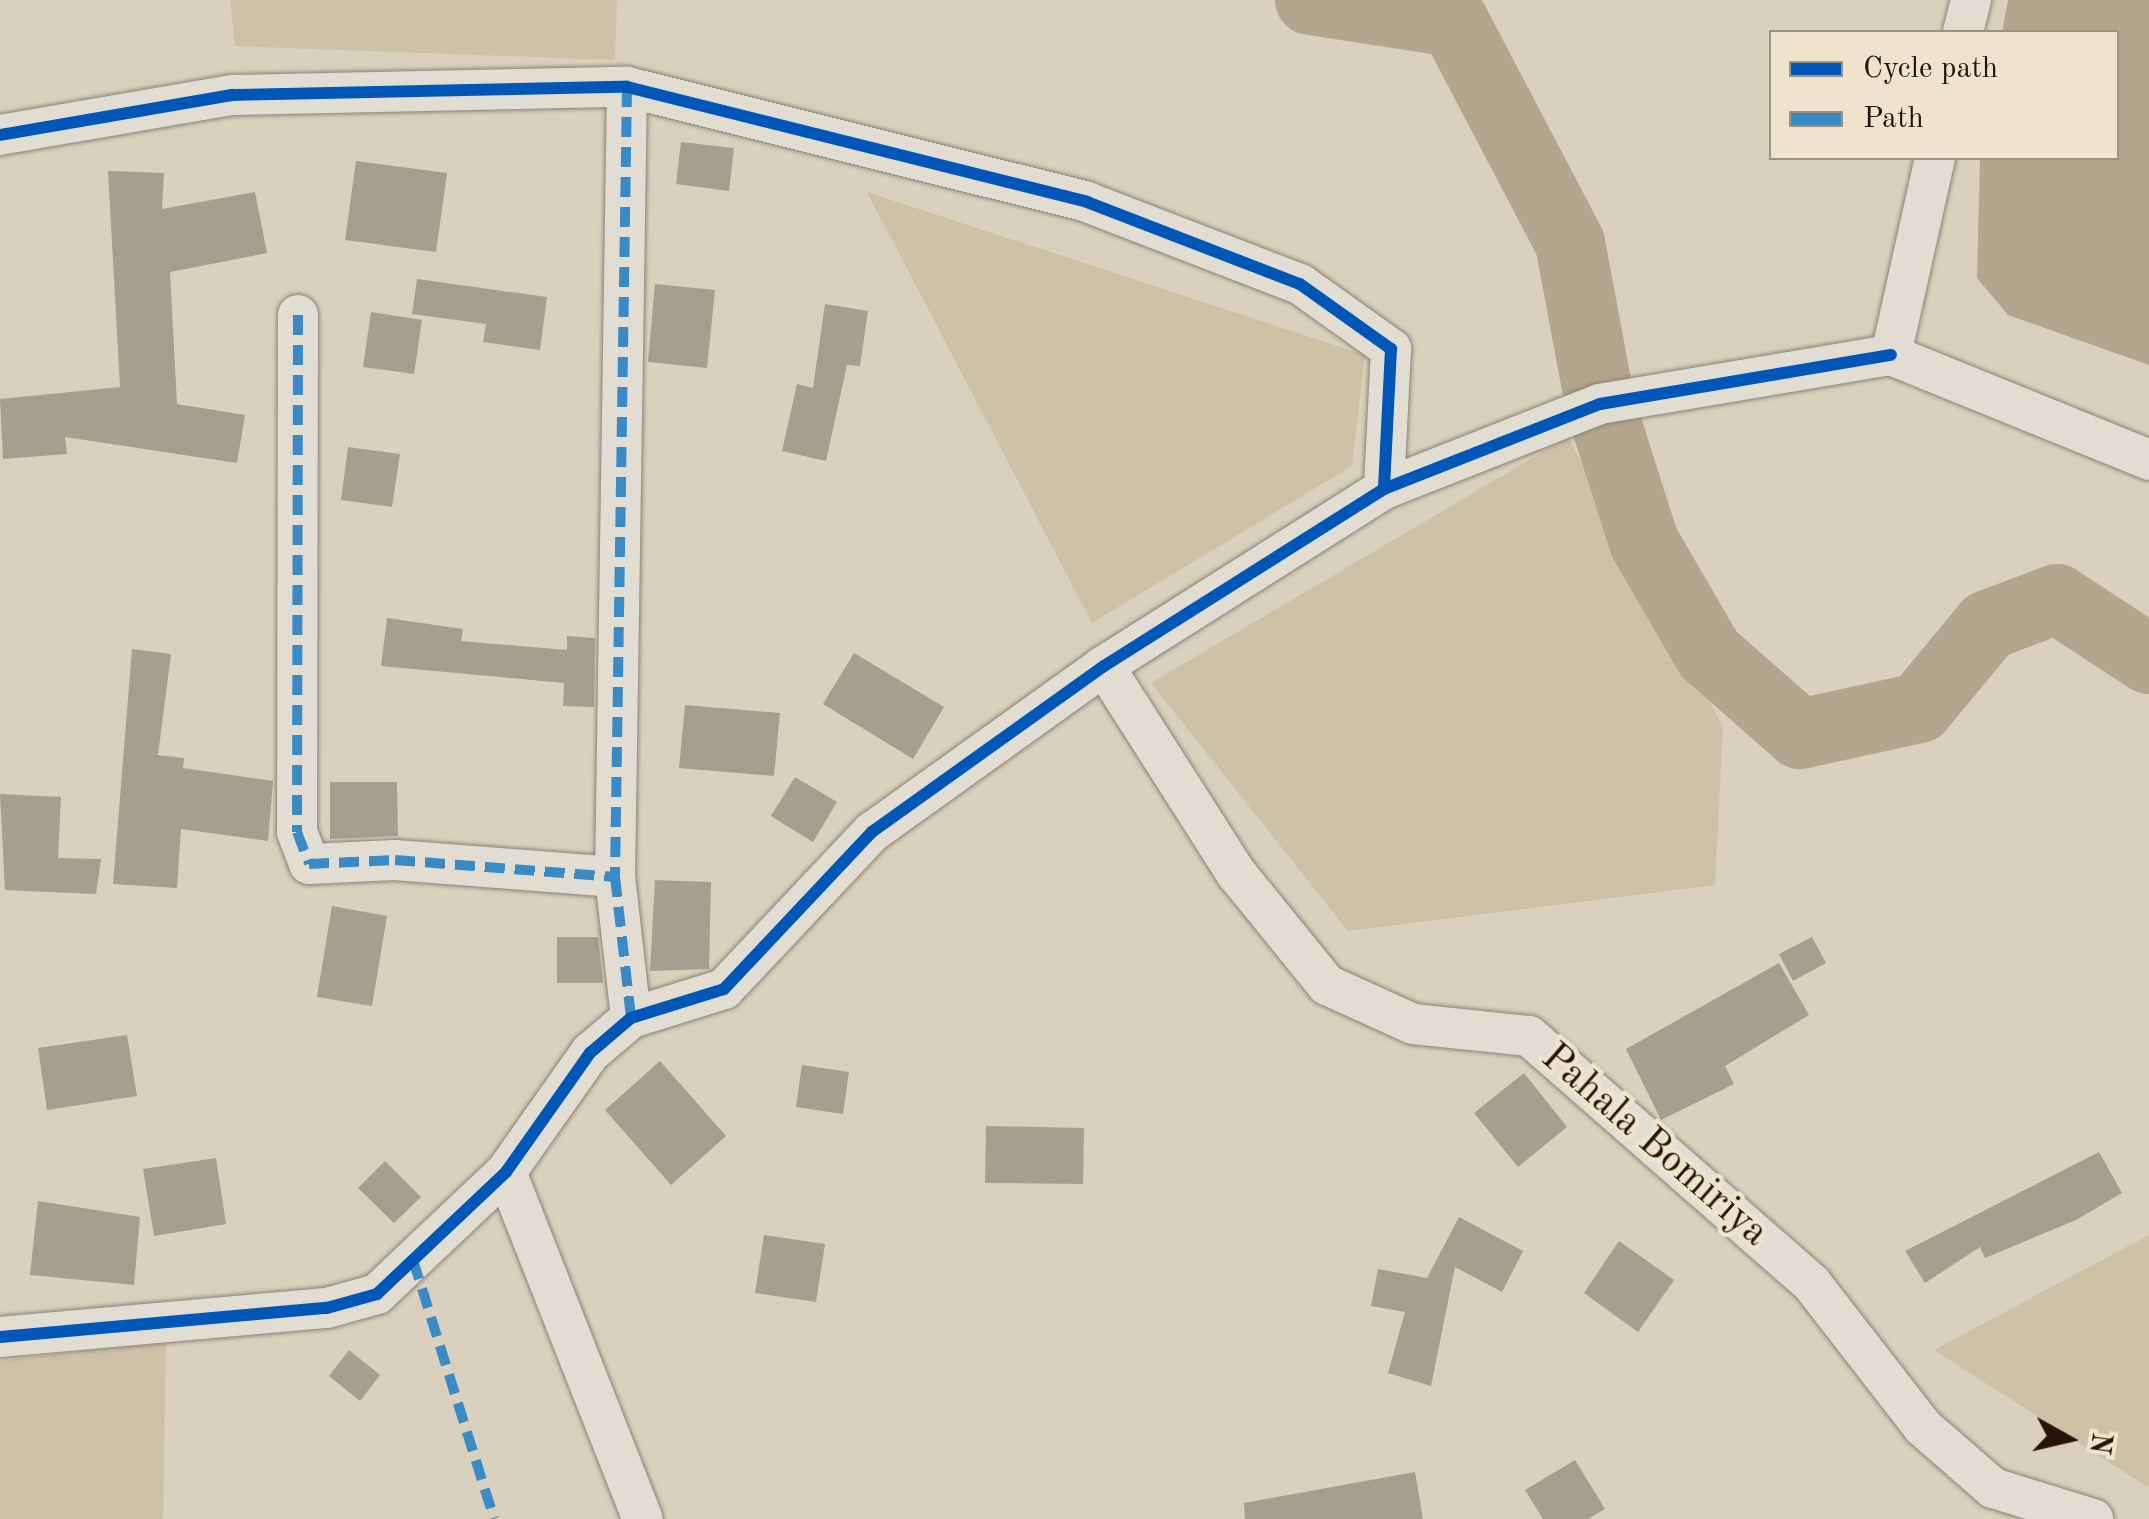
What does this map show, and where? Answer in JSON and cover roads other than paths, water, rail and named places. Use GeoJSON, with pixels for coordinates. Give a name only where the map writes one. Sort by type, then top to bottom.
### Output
{"type":"FeatureCollection","features":[{"type":"Feature","properties":{"kind":"street"},"geometry":{"type":"LineString","coordinates":[[1964,30],[1971,0]]}},
{"type":"Feature","properties":{"kind":"street"},"geometry":{"type":"LineString","coordinates":[[626,87],[615,877],[630,1018]]}},
{"type":"Feature","properties":{"kind":"street"},"geometry":{"type":"LineString","coordinates":[[0,135],[232,95],[626,87],[1087,202],[1300,284],[1391,349],[1384,489]]}},
{"type":"Feature","properties":{"kind":"street"},"geometry":{"type":"LineString","coordinates":[[1891,355],[1936,160]]}},
{"type":"Feature","properties":{"kind":"street"},"geometry":{"type":"LineString","coordinates":[[298,315],[297,832],[308,864],[395,860],[615,877]]}},
{"type":"Feature","properties":{"kind":"street"},"geometry":{"type":"LineString","coordinates":[[0,1337],[327,1308],[377,1294],[506,1172],[590,1053],[630,1018],[724,988],[872,832],[1104,666],[1384,489],[1600,404],[1891,355],[2149,460]]}},
{"type":"Feature","properties":{"kind":"street","name":"Pahala Bomiriya"},"geometry":{"type":"LineString","coordinates":[[1104,666],[1236,873],[1327,985],[1413,1024],[1529,1036],[1812,1284],[1923,1426],[1993,1488],[2093,1519]]}},
{"type":"Feature","properties":{"kind":"street"},"geometry":{"type":"LineString","coordinates":[[506,1172],[643,1519]]}},
{"type":"Feature","properties":{"kind":"waterway"},"geometry":{"type":"LineString","coordinates":[[1310,0],[1454,22],[1570,243],[1600,404],[1644,542],[1709,654],[1800,734],[1919,708],[1988,625],[2057,599],[2149,659]]}}]}
